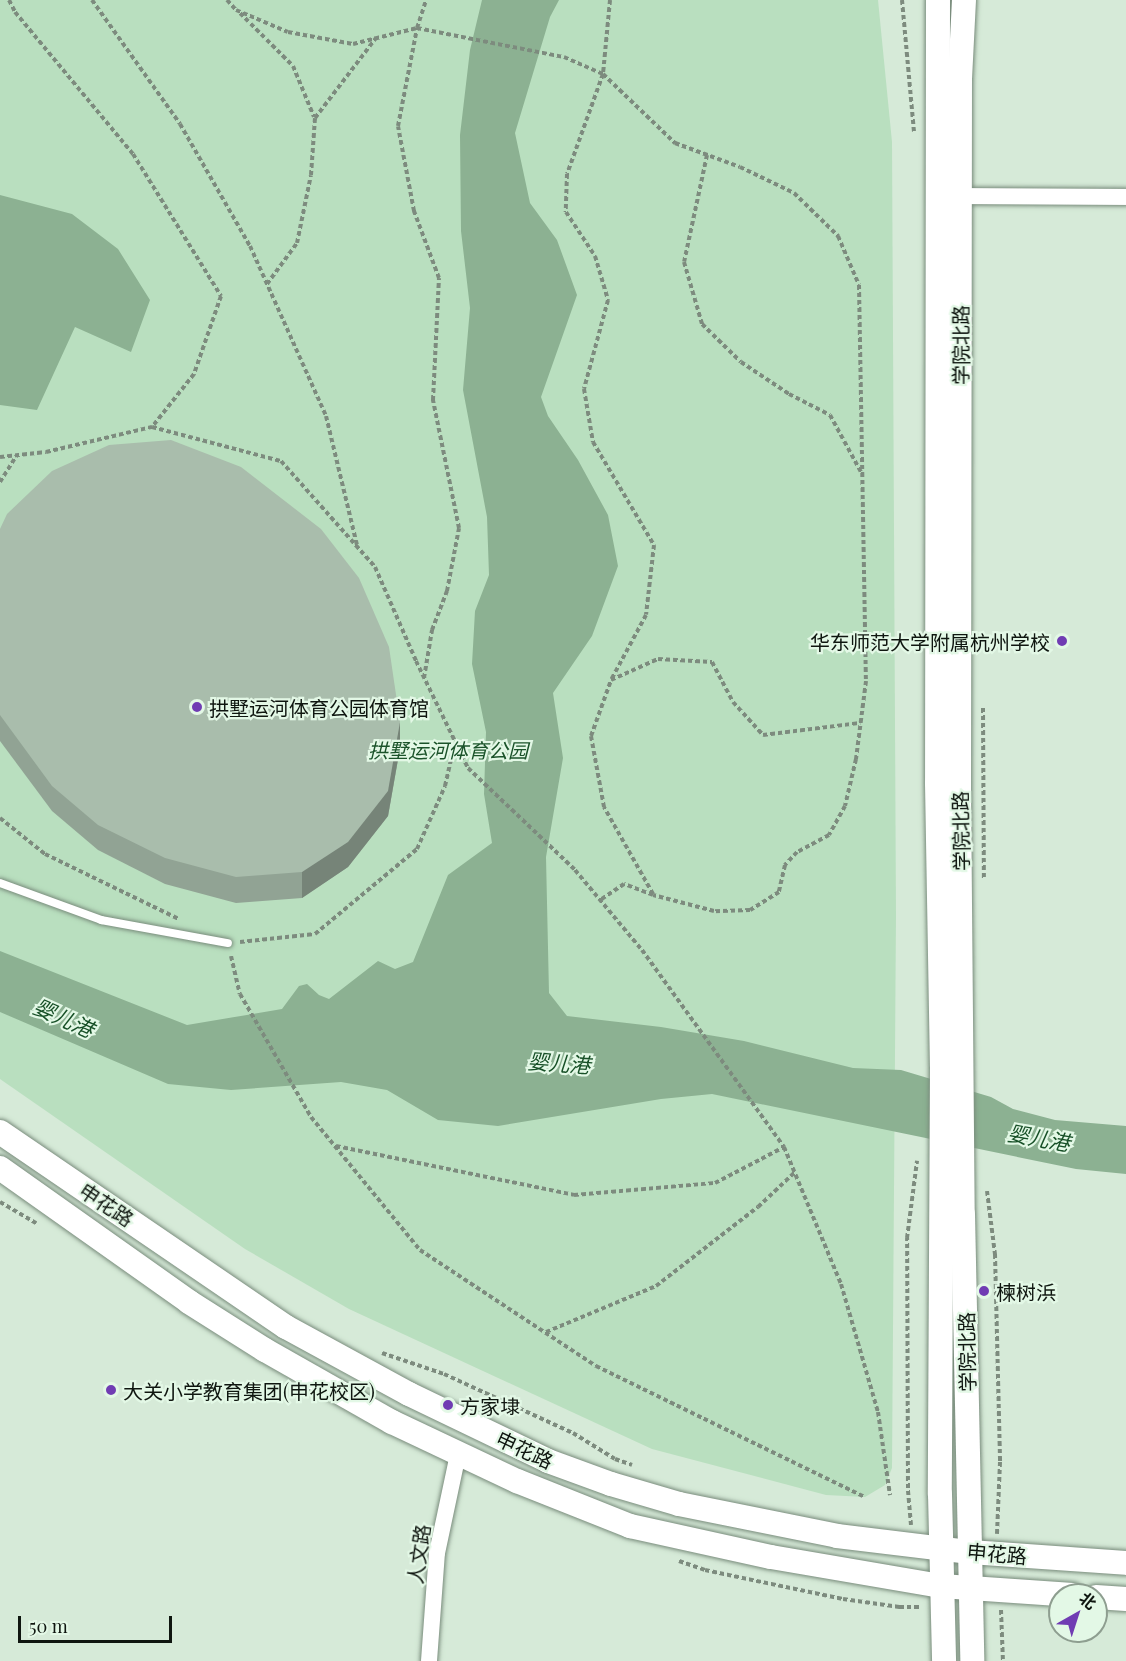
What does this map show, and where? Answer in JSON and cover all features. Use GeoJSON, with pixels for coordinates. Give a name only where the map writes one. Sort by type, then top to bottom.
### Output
{"type":"FeatureCollection","features":[{"type":"Feature","properties":{"kind":"main road","name":"学院北路"},"geometry":{"type":"LineString","coordinates":[[938,0],[937,747],[952,1067],[963,1214],[972,1661]]}},
{"type":"Feature","properties":{"kind":"main road","name":"学院北路"},"geometry":{"type":"LineString","coordinates":[[944,1661],[929,1155],[952,1067],[959,789],[960,80],[964,0]]}},
{"type":"Feature","properties":{"kind":"main road","name":"申花路"},"geometry":{"type":"LineString","coordinates":[[0,1132],[286,1327],[409,1394],[548,1461],[611,1484],[679,1504],[815,1532],[970,1552],[1126,1563]]}},
{"type":"Feature","properties":{"kind":"main road","name":"申花路"},"geometry":{"type":"LineString","coordinates":[[0,1168],[180,1295],[265,1350],[392,1422],[517,1481],[630,1526],[771,1557],[941,1586],[1048,1593]]}},
{"type":"Feature","properties":{"kind":"main road"},"geometry":{"type":"LineString","coordinates":[[1108,1598],[1126,1599]]}},
{"type":"Feature","properties":{"kind":"street"},"geometry":{"type":"LineString","coordinates":[[960,196],[1126,197]]}},
{"type":"Feature","properties":{"kind":"street","name":"人文路"},"geometry":{"type":"LineString","coordinates":[[429,1661],[437,1552],[458,1454]]}},
{"type":"Feature","properties":{"kind":"lane"},"geometry":{"type":"LineString","coordinates":[[0,883],[100,920],[228,943]]}},
{"type":"Feature","properties":{"kind":"path"},"geometry":{"type":"LineString","coordinates":[[9,0],[15,12],[134,153],[222,296],[194,374],[152,427]]}},
{"type":"Feature","properties":{"kind":"path"},"geometry":{"type":"LineString","coordinates":[[92,0],[180,124],[250,246],[326,416],[357,547]]}},
{"type":"Feature","properties":{"kind":"path"},"geometry":{"type":"LineString","coordinates":[[227,0],[293,66],[315,118],[311,175],[297,243],[267,285]]}},
{"type":"Feature","properties":{"kind":"path"},"geometry":{"type":"LineString","coordinates":[[424,678],[432,630],[447,591],[459,528],[433,400],[439,278],[414,211],[398,126],[417,28],[426,0]]}},
{"type":"Feature","properties":{"kind":"path"},"geometry":{"type":"LineString","coordinates":[[610,0],[603,74],[567,174],[566,212],[595,256],[608,300],[584,389],[592,442],[654,545],[646,615],[611,680],[591,736],[604,807],[653,895]]}},
{"type":"Feature","properties":{"kind":"path"},"geometry":{"type":"LineString","coordinates":[[236,10],[288,32],[353,44],[417,28],[564,57],[603,74],[675,143],[740,167],[794,193],[838,236],[860,285],[866,681],[856,759],[846,806],[829,835],[797,852],[785,865],[779,892],[750,910],[714,911],[653,895],[624,884],[600,900]]}},
{"type":"Feature","properties":{"kind":"path"},"geometry":{"type":"LineString","coordinates":[[315,118],[376,38]]}},
{"type":"Feature","properties":{"kind":"path"},"geometry":{"type":"LineString","coordinates":[[707,155],[684,262],[702,324],[741,362],[789,394],[830,415],[862,475]]}},
{"type":"Feature","properties":{"kind":"path"},"geometry":{"type":"LineString","coordinates":[[0,457],[46,452],[152,427],[281,461],[375,567],[424,678],[468,768],[575,870],[642,950],[775,1131],[784,1147],[841,1284],[878,1412],[890,1495]]}},
{"type":"Feature","properties":{"kind":"path"},"geometry":{"type":"LineString","coordinates":[[0,482],[17,455]]}},
{"type":"Feature","properties":{"kind":"path"},"geometry":{"type":"LineString","coordinates":[[611,680],[658,659],[712,662],[733,702],[763,735],[860,723]]}},
{"type":"Feature","properties":{"kind":"path"},"geometry":{"type":"LineString","coordinates":[[455,742],[445,786],[417,849],[315,934],[228,943],[240,994],[311,1117],[420,1250],[596,1366],[865,1497]]}},
{"type":"Feature","properties":{"kind":"path"},"geometry":{"type":"LineString","coordinates":[[0,818],[45,854],[189,924]]}},
{"type":"Feature","properties":{"kind":"path"},"geometry":{"type":"LineString","coordinates":[[335,1146],[574,1195],[716,1183],[784,1147]]}},
{"type":"Feature","properties":{"kind":"path"},"geometry":{"type":"LineString","coordinates":[[913,1545],[908,1488],[907,1238],[929,1155]]}},
{"type":"Feature","properties":{"kind":"path"},"geometry":{"type":"LineString","coordinates":[[545,1333],[656,1286],[758,1207],[794,1173]]}},
{"type":"Feature","properties":{"kind":"path"},"geometry":{"type":"LineString","coordinates":[[986,1189],[995,1254],[1000,1462],[998,1553]]}},
{"type":"Feature","properties":{"kind":"path"},"geometry":{"type":"LineString","coordinates":[[376,1350],[444,1374],[573,1433],[615,1459],[637,1466]]}},
{"type":"Feature","properties":{"kind":"path"},"geometry":{"type":"LineString","coordinates":[[917,1582],[921,1617]]}},
{"type":"Feature","properties":{"kind":"path"},"geometry":{"type":"LineString","coordinates":[[1000,1590],[1003,1661]]}},
{"type":"Feature","properties":{"kind":"green space","name":"拱墅运河体育公园"},"geometry":{"type":"Polygon","coordinates":[[[0,0],[878,0],[892,142],[896,915],[892,1468],[885,1485],[865,1497],[826,1495],[652,1449],[349,1309],[245,1249],[0,1079],[0,0]]]}},
{"type":"Feature","properties":{"kind":"water","name":"婴儿港"},"geometry":{"type":"Polygon","coordinates":[[[482,0],[559,0],[550,17],[515,133],[530,203],[557,240],[577,295],[541,397],[548,416],[578,460],[608,515],[618,566],[592,636],[553,693],[563,758],[546,857],[549,993],[567,1016],[661,1027],[744,1041],[853,1068],[901,1070],[991,1097],[1013,1109],[1055,1120],[1126,1126],[1126,1174],[1076,1169],[712,1094],[661,1099],[498,1126],[438,1120],[387,1090],[341,1082],[231,1090],[168,1084],[0,1012],[0,951],[187,1025],[282,1009],[299,986],[307,984],[319,995],[329,999],[378,961],[395,969],[413,962],[448,875],[492,843],[484,794],[486,732],[472,664],[475,611],[489,575],[487,517],[463,390],[470,308],[461,231],[460,135],[470,50],[482,0]]]}},
{"type":"Feature","properties":{"kind":"water"},"geometry":{"type":"Polygon","coordinates":[[[0,195],[72,214],[118,249],[150,300],[131,352],[75,327],[37,410],[0,405],[0,195]]]}},
{"type":"Feature","properties":{"kind":"building","name":"拱墅运河体育公园体育馆"},"geometry":{"type":"Polygon","coordinates":[[[171,440],[241,467],[321,529],[359,578],[389,647],[400,722],[388,791],[348,842],[302,872],[236,877],[165,858],[98,825],[52,786],[0,715],[0,529],[7,514],[52,471],[109,445],[171,440]]]}},
{"type":"Feature","properties":{"kind":"place","name":"华东师范大学附属杭州学校"},"geometry":{"type":"Point","coordinates":[1062,641]}},
{"type":"Feature","properties":{"kind":"place","name":"拱墅运河体育公园体育馆"},"geometry":{"type":"Point","coordinates":[197,707]}},
{"type":"Feature","properties":{"kind":"place","name":"楝树浜"},"geometry":{"type":"Point","coordinates":[984,1291]}},
{"type":"Feature","properties":{"kind":"place","name":"大关小学教育集团(申花校区)"},"geometry":{"type":"Point","coordinates":[111,1390]}},
{"type":"Feature","properties":{"kind":"place","name":"方家埭"},"geometry":{"type":"Point","coordinates":[448,1405]}}]}
